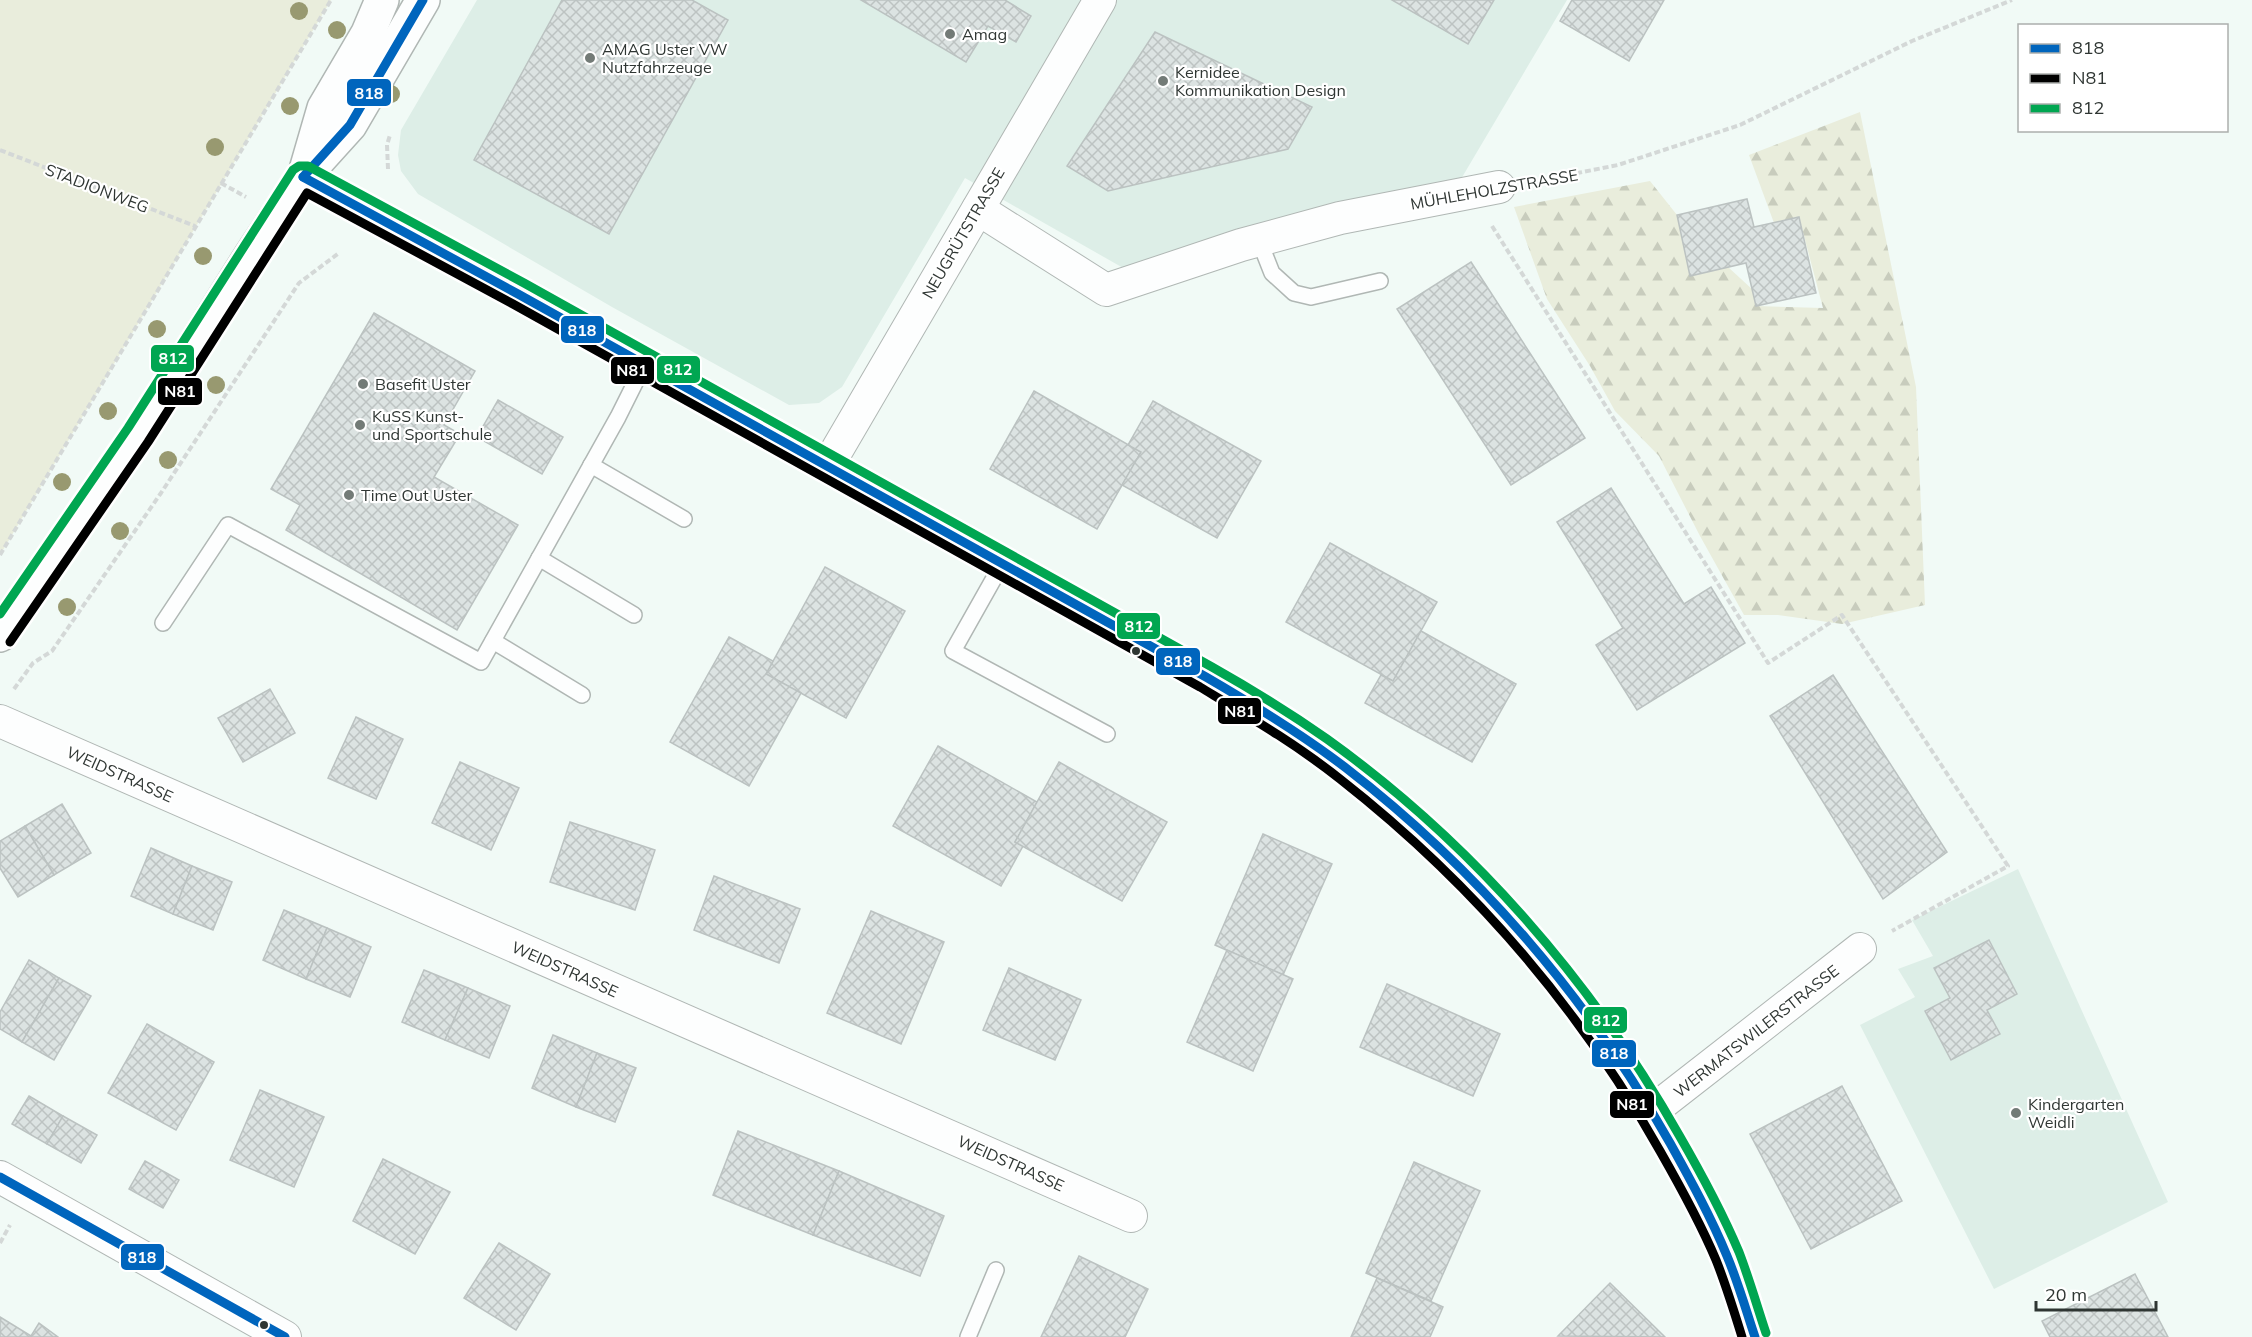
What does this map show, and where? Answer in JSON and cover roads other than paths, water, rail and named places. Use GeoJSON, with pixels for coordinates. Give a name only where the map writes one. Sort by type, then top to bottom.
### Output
{"type":"FeatureCollection","features":[{"type":"Feature","properties":{"kind":"main road"},"geometry":{"type":"LineString","coordinates":[[303,177],[324,108],[368,33],[382,0]]}},
{"type":"Feature","properties":{"kind":"main road"},"geometry":{"type":"LineString","coordinates":[[0,635],[138,435],[303,177],[350,126],[423,0]]}},
{"type":"Feature","properties":{"kind":"street","name":"NEUGRÜTSTRASSE"},"geometry":{"type":"LineString","coordinates":[[827,467],[1100,0]]}},
{"type":"Feature","properties":{"kind":"street"},"geometry":{"type":"LineString","coordinates":[[303,177],[645,363],[827,467],[1178,660],[1270,715],[1345,768],[1417,826],[1486,894],[1566,986],[1631,1078],[1681,1164],[1725,1250],[1755,1337]]}},
{"type":"Feature","properties":{"kind":"street","name":"MÜHLEHOLZSTRASSE"},"geometry":{"type":"LineString","coordinates":[[978,209],[1106,290],[1259,240],[1340,218],[1485,190]]}},
{"type":"Feature","properties":{"kind":"street","name":"WEIDSTRASSE"},"geometry":{"type":"LineString","coordinates":[[0,721],[1131,1216]]}},
{"type":"Feature","properties":{"kind":"street","name":"WERMATSWILERSTRASSE"},"geometry":{"type":"LineString","coordinates":[[1651,1112],[1860,949]]}},
{"type":"Feature","properties":{"kind":"street"},"geometry":{"type":"LineString","coordinates":[[0,1177],[285,1337]]}},
{"type":"Feature","properties":{"kind":"lane"},"geometry":{"type":"LineString","coordinates":[[1259,240],[1272,273],[1294,293],[1311,297],[1380,281]]}},
{"type":"Feature","properties":{"kind":"lane"},"geometry":{"type":"LineString","coordinates":[[163,623],[228,525],[481,662],[645,363]]}},
{"type":"Feature","properties":{"kind":"lane"},"geometry":{"type":"LineString","coordinates":[[591,465],[684,519]]}},
{"type":"Feature","properties":{"kind":"lane"},"geometry":{"type":"LineString","coordinates":[[539,558],[634,615]]}},
{"type":"Feature","properties":{"kind":"lane"},"geometry":{"type":"LineString","coordinates":[[1002,564],[953,651],[1107,734]]}},
{"type":"Feature","properties":{"kind":"lane"},"geometry":{"type":"LineString","coordinates":[[493,641],[582,694]]}},
{"type":"Feature","properties":{"kind":"lane"},"geometry":{"type":"LineString","coordinates":[[968,1337],[996,1270]]}},
{"type":"Feature","properties":{"kind":"place","name":"Amag"},"geometry":{"type":"Point","coordinates":[950,34]}},
{"type":"Feature","properties":{"kind":"place","name":"AMAG Uster VW Nutzfahrzeuge"},"geometry":{"type":"Point","coordinates":[590,58]}},
{"type":"Feature","properties":{"kind":"place","name":"Kernidee Kommunikation Design"},"geometry":{"type":"Point","coordinates":[1163,81]}},
{"type":"Feature","properties":{"kind":"place","name":"Basefit Uster"},"geometry":{"type":"Point","coordinates":[363,384]}},
{"type":"Feature","properties":{"kind":"place","name":"KuSS Kunst- und Sportschule"},"geometry":{"type":"Point","coordinates":[360,425]}},
{"type":"Feature","properties":{"kind":"place","name":"Time Out Uster"},"geometry":{"type":"Point","coordinates":[349,495]}},
{"type":"Feature","properties":{"kind":"place","name":"Kindergarten Weidli"},"geometry":{"type":"Point","coordinates":[2016,1113]}}]}
